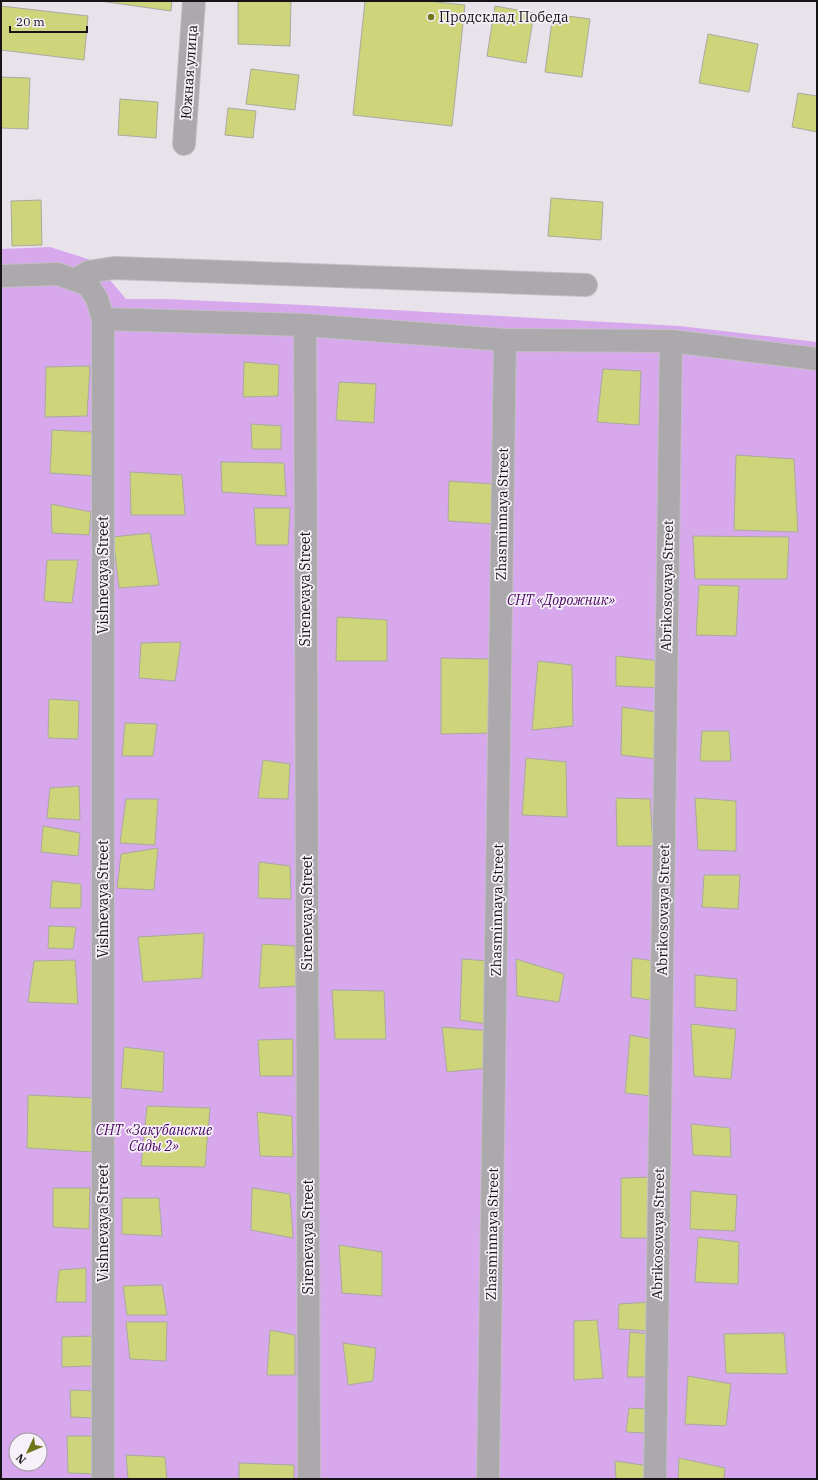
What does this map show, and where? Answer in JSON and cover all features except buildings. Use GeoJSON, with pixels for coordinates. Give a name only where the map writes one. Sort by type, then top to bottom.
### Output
{"type":"FeatureCollection","features":[{"type":"Feature","properties":{"kind":"street","name":"Южная улица"},"geometry":{"type":"LineString","coordinates":[[184,144],[194,1]]}},
{"type":"Feature","properties":{"kind":"street"},"geometry":{"type":"LineString","coordinates":[[75,280],[88,272],[114,268],[586,286]]}},
{"type":"Feature","properties":{"kind":"street","name":"Vishnevaya Street"},"geometry":{"type":"LineString","coordinates":[[1,276],[58,274],[88,285],[97,299],[102,319],[103,1479]]}},
{"type":"Feature","properties":{"kind":"street"},"geometry":{"type":"LineString","coordinates":[[102,319],[305,325],[505,340],[671,341],[817,359]]}},
{"type":"Feature","properties":{"kind":"street","name":"Sirenevaya Street"},"geometry":{"type":"LineString","coordinates":[[305,325],[308,1479]]}},
{"type":"Feature","properties":{"kind":"street","name":"Zhasminnaya Street"},"geometry":{"type":"LineString","coordinates":[[488,1479],[505,340]]}},
{"type":"Feature","properties":{"kind":"street","name":"Abrikosovaya Street"},"geometry":{"type":"LineString","coordinates":[[655,1479],[671,341]]}},
{"type":"Feature","properties":{"kind":"green space","name":"СНТ «Дорожник»"},"geometry":{"type":"Polygon","coordinates":[[[50,247],[94,261],[126,299],[166,299],[303,305],[679,326],[817,342],[817,1479],[1,1479],[1,249],[50,247]]]}},
{"type":"Feature","properties":{"kind":"place","name":"Продсклад Победа"},"geometry":{"type":"Point","coordinates":[431,17]}},
{"type":"Feature","properties":{"kind":"park label","name":"СНТ «Закубанские Сады 2»"},"geometry":{"type":"Point","coordinates":[154,1138]}}]}
